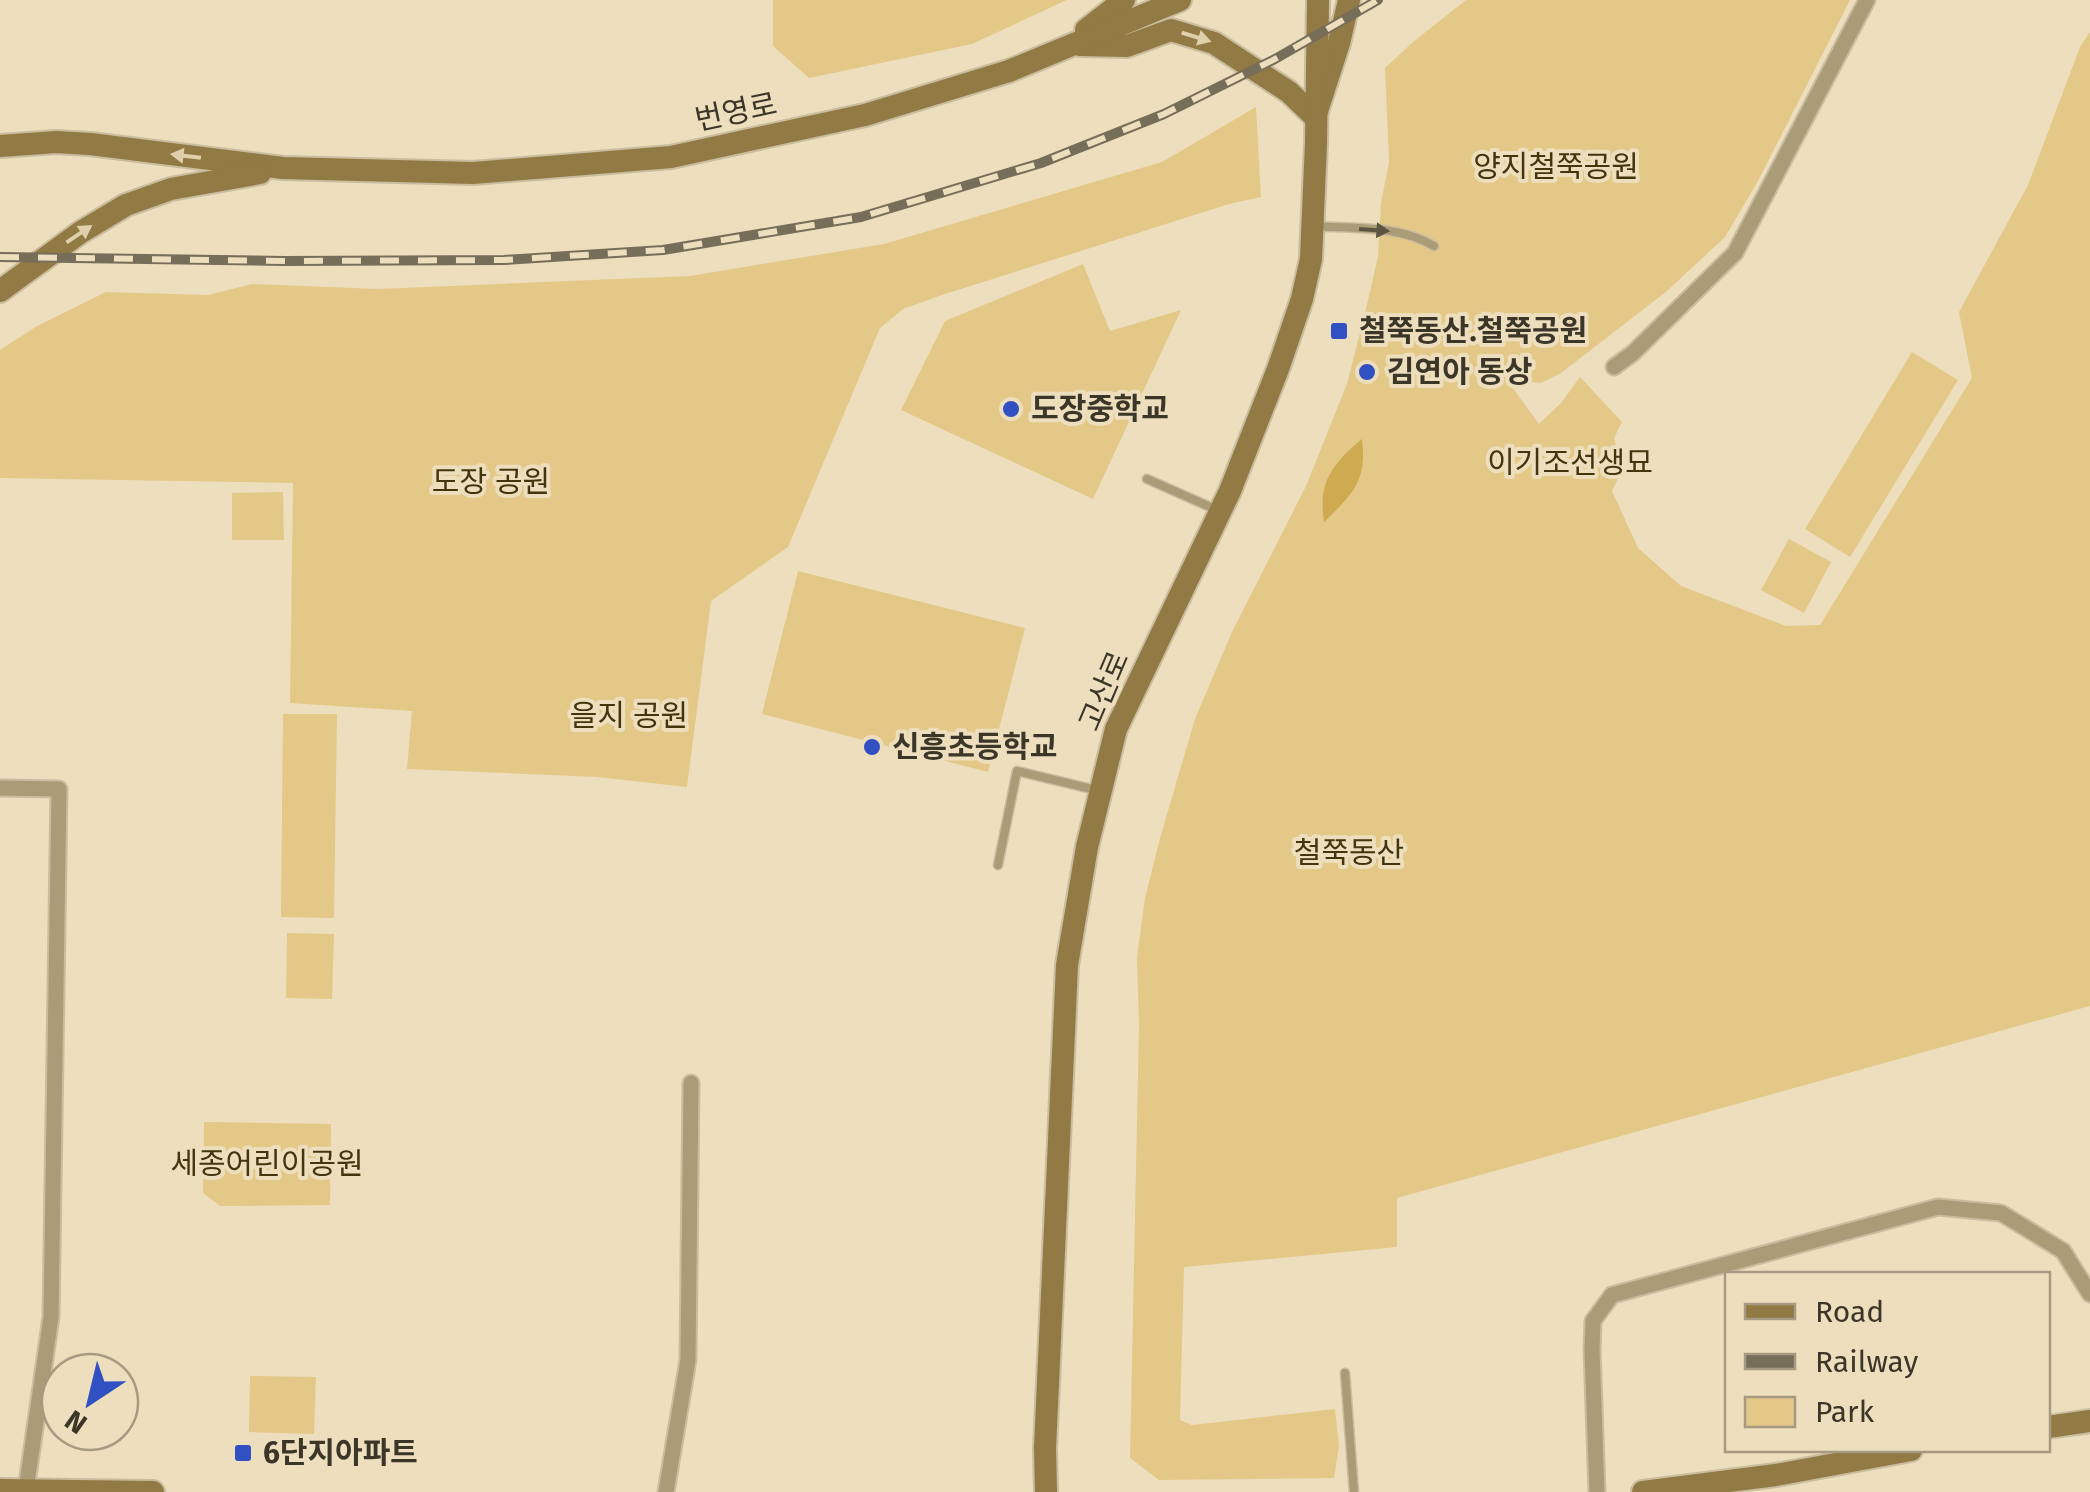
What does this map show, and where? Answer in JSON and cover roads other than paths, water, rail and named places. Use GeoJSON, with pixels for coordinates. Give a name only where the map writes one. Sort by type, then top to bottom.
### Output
{"type":"FeatureCollection","features":[{"type":"Feature","properties":{"kind":"street"},"geometry":{"type":"LineString","coordinates":[[1068,45],[1124,0]]}},
{"type":"Feature","properties":{"kind":"street","name":"번영로"},"geometry":{"type":"LineString","coordinates":[[0,146],[56,142],[283,168],[473,173],[671,157],[865,115],[1008,71],[1180,0]]}},
{"type":"Feature","properties":{"kind":"street","name":"고산로"},"geometry":{"type":"LineString","coordinates":[[1046,1492],[1067,965],[1086,847],[1116,729],[1221,512],[1302,299],[1311,259],[1318,0]]}},
{"type":"Feature","properties":{"kind":"street"},"geometry":{"type":"LineString","coordinates":[[1068,45],[1128,46],[1171,30],[1214,43],[1289,92],[1315,117],[1349,0]]}},
{"type":"Feature","properties":{"kind":"street"},"geometry":{"type":"LineString","coordinates":[[1614,368],[1735,253],[1866,0]]}},
{"type":"Feature","properties":{"kind":"street","name":"번영로"},"geometry":{"type":"LineString","coordinates":[[0,291],[81,232],[126,205],[171,189],[283,168]]}},
{"type":"Feature","properties":{"kind":"street"},"geometry":{"type":"LineString","coordinates":[[0,788],[60,789],[51,1317],[26,1490]]}},
{"type":"Feature","properties":{"kind":"street"},"geometry":{"type":"LineString","coordinates":[[666,1492],[688,1360],[691,1083]]}},
{"type":"Feature","properties":{"kind":"street"},"geometry":{"type":"LineString","coordinates":[[1598,1492],[1593,1322],[1612,1294],[1938,1208],[2000,1213],[2063,1250],[2090,1294]]}},
{"type":"Feature","properties":{"kind":"street"},"geometry":{"type":"LineString","coordinates":[[2050,1427],[2090,1422]]}},
{"type":"Feature","properties":{"kind":"street"},"geometry":{"type":"LineString","coordinates":[[1643,1492],[1776,1475],[1900,1452]]}},
{"type":"Feature","properties":{"kind":"street"},"geometry":{"type":"LineString","coordinates":[[0,1490],[153,1492]]}},
{"type":"Feature","properties":{"kind":"lane"},"geometry":{"type":"LineString","coordinates":[[1311,226],[1403,232],[1434,246]]}},
{"type":"Feature","properties":{"kind":"lane"},"geometry":{"type":"LineString","coordinates":[[1147,479],[1221,512]]}},
{"type":"Feature","properties":{"kind":"lane"},"geometry":{"type":"LineString","coordinates":[[998,865],[1018,772],[1100,791]]}},
{"type":"Feature","properties":{"kind":"lane"},"geometry":{"type":"LineString","coordinates":[[1345,1373],[1354,1492]]}},
{"type":"Feature","properties":{"kind":"railway"},"geometry":{"type":"LineString","coordinates":[[0,257],[504,260],[663,250],[861,217],[1041,163],[1164,114],[1275,59],[1378,0]]}},
{"type":"Feature","properties":{"kind":"place","name":"철쭉동산.철쭉공원"},"geometry":{"type":"Point","coordinates":[1339,331]}},
{"type":"Feature","properties":{"kind":"place","name":"김연아 동상"},"geometry":{"type":"Point","coordinates":[1367,372]}},
{"type":"Feature","properties":{"kind":"place","name":"도장중학교"},"geometry":{"type":"Point","coordinates":[1011,409]}},
{"type":"Feature","properties":{"kind":"place","name":"신흥초등학교"},"geometry":{"type":"Point","coordinates":[872,747]}},
{"type":"Feature","properties":{"kind":"place","name":"6단지아파트"},"geometry":{"type":"Point","coordinates":[243,1453]}},
{"type":"Feature","properties":{"kind":"park label","name":"양지철쭉공원"},"geometry":{"type":"Point","coordinates":[1556,167]}},
{"type":"Feature","properties":{"kind":"park label","name":"이기조선생묘"},"geometry":{"type":"Point","coordinates":[1570,463]}},
{"type":"Feature","properties":{"kind":"park label","name":"도장 공원"},"geometry":{"type":"Point","coordinates":[491,482]}},
{"type":"Feature","properties":{"kind":"park label","name":"을지 공원"},"geometry":{"type":"Point","coordinates":[629,716]}},
{"type":"Feature","properties":{"kind":"park label","name":"철쭉동산"},"geometry":{"type":"Point","coordinates":[1349,853]}},
{"type":"Feature","properties":{"kind":"park label","name":"세종어린이공원"},"geometry":{"type":"Point","coordinates":[267,1164]}}]}
